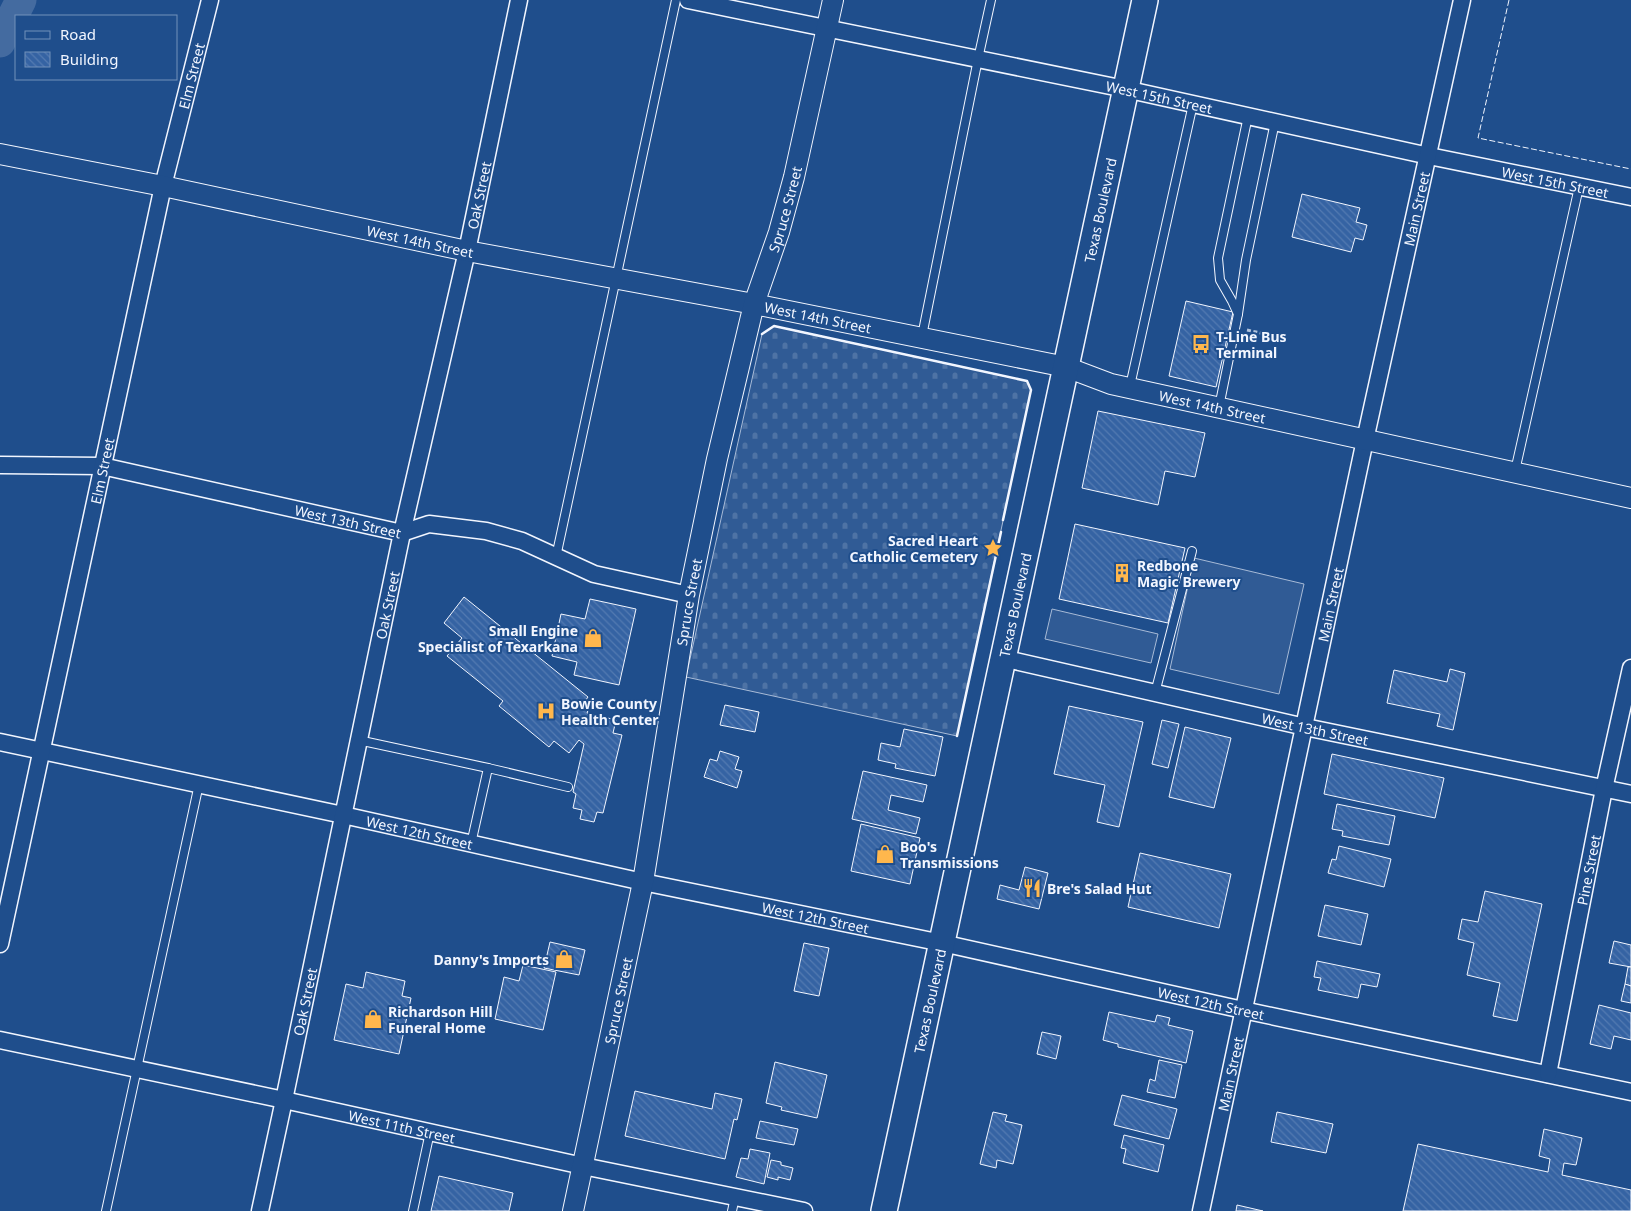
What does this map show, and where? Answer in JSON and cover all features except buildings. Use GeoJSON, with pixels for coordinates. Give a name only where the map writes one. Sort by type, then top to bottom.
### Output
{"type":"FeatureCollection","features":[{"type":"Feature","properties":{"kind":"main road","name":"Texas Boulevard"},"geometry":{"type":"LineString","coordinates":[[884,1211],[1145,0]]}},
{"type":"Feature","properties":{"kind":"street","name":"Elm Street"},"geometry":{"type":"LineString","coordinates":[[0,944],[163,186],[210,0]]}},
{"type":"Feature","properties":{"kind":"street","name":"Oak Street"},"geometry":{"type":"LineString","coordinates":[[260,1211],[402,532],[467,251],[519,0]]}},
{"type":"Feature","properties":{"kind":"street","name":"West 15th Street"},"geometry":{"type":"LineString","coordinates":[[688,0],[1125,89],[1429,156],[1631,197]]}},
{"type":"Feature","properties":{"kind":"street","name":"Spruce Street"},"geometry":{"type":"LineString","coordinates":[[573,1211],[643,882],[689,595],[716,459],[754,304],[786,208],[833,0]]}},
{"type":"Feature","properties":{"kind":"street","name":"Main Street"},"geometry":{"type":"LineString","coordinates":[[1202,1211],[1365,440],[1462,0]]}},
{"type":"Feature","properties":{"kind":"street","name":"West 14th Street"},"geometry":{"type":"LineString","coordinates":[[0,154],[163,186],[467,251],[754,304],[1066,367],[1111,384],[1631,498]]}},
{"type":"Feature","properties":{"kind":"street","name":"West 13th Street"},"geometry":{"type":"LineString","coordinates":[[0,465],[102,466],[402,532],[429,524],[486,531],[522,541],[594,574],[689,595]]}},
{"type":"Feature","properties":{"kind":"street","name":"West 13th Street"},"geometry":{"type":"LineString","coordinates":[[1002,658],[1305,727],[1631,794]]}},
{"type":"Feature","properties":{"kind":"street","name":"Pine Street"},"geometry":{"type":"LineString","coordinates":[[1548,1074],[1604,789],[1631,668]]}},
{"type":"Feature","properties":{"kind":"street","name":"West 12th Street"},"geometry":{"type":"LineString","coordinates":[[0,742],[343,815],[643,882],[942,943],[1243,1010],[1631,1092]]}},
{"type":"Feature","properties":{"kind":"street","name":"West 11th Street"},"geometry":{"type":"LineString","coordinates":[[0,1040],[583,1166],[733,1204],[804,1211]]}},
{"type":"Feature","properties":{"kind":"lane"},"geometry":{"type":"LineString","coordinates":[[556,557],[676,0]]}},
{"type":"Feature","properties":{"kind":"lane"},"geometry":{"type":"LineString","coordinates":[[921,338],[991,0]]}},
{"type":"Feature","properties":{"kind":"lane"},"geometry":{"type":"LineString","coordinates":[[1129,388],[1193,104]]}},
{"type":"Feature","properties":{"kind":"lane"},"geometry":{"type":"LineString","coordinates":[[1238,314],[1220,280],[1218,258],[1248,116]]}},
{"type":"Feature","properties":{"kind":"lane"},"geometry":{"type":"LineString","coordinates":[[1219,407],[1236,328],[1246,260],[1276,122]]}},
{"type":"Feature","properties":{"kind":"lane"},"geometry":{"type":"LineString","coordinates":[[1515,473],[1579,186]]}},
{"type":"Feature","properties":{"kind":"lane"},"geometry":{"type":"LineString","coordinates":[[1155,693],[1192,551]]}},
{"type":"Feature","properties":{"kind":"lane"},"geometry":{"type":"LineString","coordinates":[[358,740],[568,787]]}},
{"type":"Feature","properties":{"kind":"lane"},"geometry":{"type":"LineString","coordinates":[[471,844],[488,768]]}},
{"type":"Feature","properties":{"kind":"lane"},"geometry":{"type":"LineString","coordinates":[[106,1211],[198,784]]}},
{"type":"Feature","properties":{"kind":"lane"},"geometry":{"type":"LineString","coordinates":[[413,1211],[430,1132]]}},
{"type":"Feature","properties":{"kind":"path"},"geometry":{"type":"LineString","coordinates":[[1236,328],[1278,337]]}},
{"type":"Feature","properties":{"kind":"shaded area"},"geometry":{"type":"Polygon","coordinates":[[[1194,558],[1304,584],[1279,694],[1170,669],[1194,558]]]}},
{"type":"Feature","properties":{"kind":"shaded area"},"geometry":{"type":"Polygon","coordinates":[[[1052,609],[1158,634],[1151,663],[1045,639],[1052,609]]]}},
{"type":"Feature","properties":{"kind":"green space"},"geometry":{"type":"Polygon","coordinates":[[[774,326],[1027,381],[1031,390],[957,736],[686,677],[762,334],[774,326]]]}},
{"type":"Feature","properties":{"kind":"waterway"},"geometry":{"type":"LineString","coordinates":[[0,42],[21,0]]}},
{"type":"Feature","properties":{"kind":"fence"},"geometry":{"type":"LineString","coordinates":[[1509,0],[1478,138],[1631,169]]}},
{"type":"Feature","properties":{"kind":"wall"},"geometry":{"type":"LineString","coordinates":[[762,334],[774,326],[1027,381],[1031,390],[1003,520]]}},
{"type":"Feature","properties":{"kind":"wall"},"geometry":{"type":"LineString","coordinates":[[957,736],[1001,532]]}},
{"type":"Feature","properties":{"kind":"place","name":"T-Line Bus Terminal"},"geometry":{"type":"Point","coordinates":[1201,344]}},
{"type":"Feature","properties":{"kind":"place","name":"Sacred Heart Catholic Cemetery"},"geometry":{"type":"Point","coordinates":[993,548]}},
{"type":"Feature","properties":{"kind":"place","name":"Redbone Magic Brewery"},"geometry":{"type":"Point","coordinates":[1122,573]}},
{"type":"Feature","properties":{"kind":"place","name":"Small Engine Specialist of Texarkana"},"geometry":{"type":"Point","coordinates":[593,638]}},
{"type":"Feature","properties":{"kind":"place","name":"Bowie County Health Center"},"geometry":{"type":"Point","coordinates":[546,711]}},
{"type":"Feature","properties":{"kind":"place","name":"Boo's Transmissions"},"geometry":{"type":"Point","coordinates":[885,854]}},
{"type":"Feature","properties":{"kind":"place","name":"Bre's Salad Hut"},"geometry":{"type":"Point","coordinates":[1032,888]}},
{"type":"Feature","properties":{"kind":"place","name":"Danny's Imports"},"geometry":{"type":"Point","coordinates":[564,959]}},
{"type":"Feature","properties":{"kind":"place","name":"Richardson Hill Funeral Home"},"geometry":{"type":"Point","coordinates":[373,1019]}}]}
